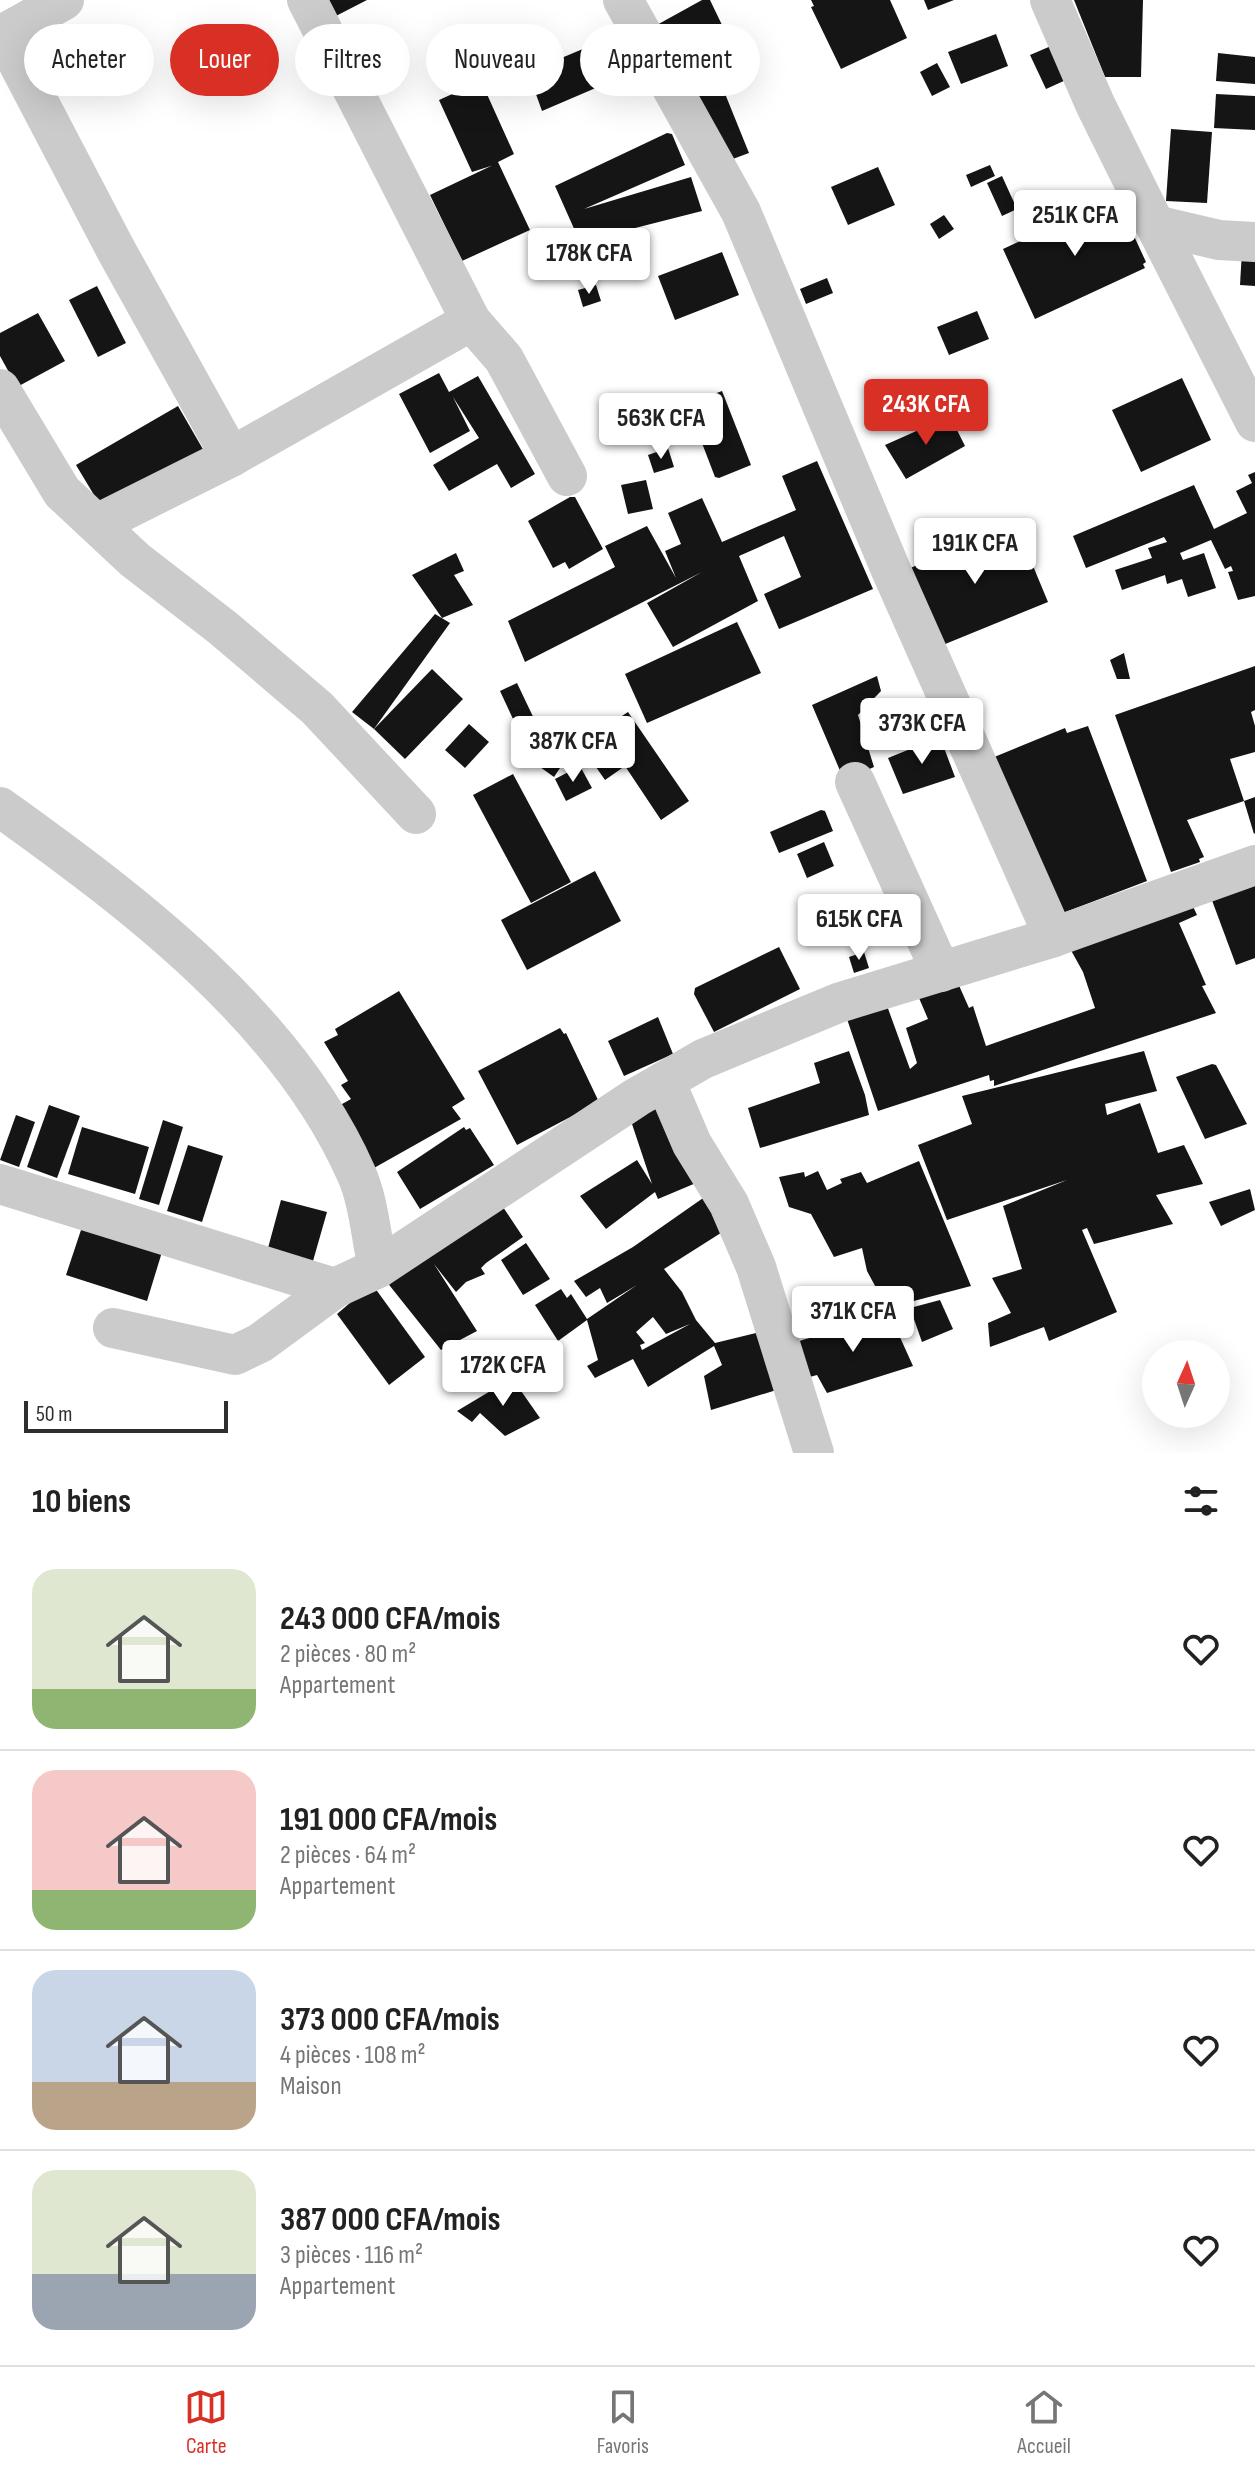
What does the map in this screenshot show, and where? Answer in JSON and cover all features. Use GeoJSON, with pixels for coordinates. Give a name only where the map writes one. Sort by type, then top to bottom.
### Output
{"type":"FeatureCollection","features":[{"type":"Feature","properties":{"kind":"street"},"geometry":{"type":"LineString","coordinates":[[64,0],[1,35],[231,457]]}},
{"type":"Feature","properties":{"kind":"street"},"geometry":{"type":"LineString","coordinates":[[307,0],[471,321],[504,359],[567,476]]}},
{"type":"Feature","properties":{"kind":"street"},"geometry":{"type":"LineString","coordinates":[[623,0],[741,212],[891,570],[1054,937]]}},
{"type":"Feature","properties":{"kind":"street"},"geometry":{"type":"LineString","coordinates":[[1050,0],[1095,104],[1255,422]]}},
{"type":"Feature","properties":{"kind":"street"},"geometry":{"type":"LineString","coordinates":[[1155,225],[1219,240],[1255,242]]}},
{"type":"Feature","properties":{"kind":"street"},"geometry":{"type":"LineString","coordinates":[[97,524],[231,457],[471,321]]}},
{"type":"Feature","properties":{"kind":"street"},"geometry":{"type":"LineString","coordinates":[[0,389],[62,492],[135,560],[223,628],[317,708],[416,814]]}},
{"type":"Feature","properties":{"kind":"street"},"geometry":{"type":"LineString","coordinates":[[855,782],[941,972]]}},
{"type":"Feature","properties":{"kind":"street"},"geometry":{"type":"LineString","coordinates":[[0,807],[167,933],[271,1041],[323,1107],[358,1177],[378,1268]]}},
{"type":"Feature","properties":{"kind":"street"},"geometry":{"type":"LineString","coordinates":[[113,1328],[235,1355],[260,1343],[335,1288],[378,1268],[703,1059],[838,1003],[1054,937],[1255,865]]}},
{"type":"Feature","properties":{"kind":"street"},"geometry":{"type":"LineString","coordinates":[[665,1081],[692,1144],[729,1204],[756,1267],[814,1453]]}},
{"type":"Feature","properties":{"kind":"street"},"geometry":{"type":"LineString","coordinates":[[0,1184],[335,1288]]}},
{"type":"Feature","properties":{"kind":"building"},"geometry":{"type":"Polygon","coordinates":[[[322,0],[367,0],[332,18],[322,0]]]}},
{"type":"Feature","properties":{"kind":"building"},"geometry":{"type":"Polygon","coordinates":[[[702,0],[710,0],[722,24],[659,24],[702,0]]]}},
{"type":"Feature","properties":{"kind":"building"},"geometry":{"type":"Polygon","coordinates":[[[811,0],[890,0],[907,38],[841,69],[811,7],[814,6],[811,0]]]}},
{"type":"Feature","properties":{"kind":"building"},"geometry":{"type":"Polygon","coordinates":[[[924,0],[954,0],[928,10],[924,0]]]}},
{"type":"Feature","properties":{"kind":"building"},"geometry":{"type":"Polygon","coordinates":[[[1074,0],[1143,0],[1141,77],[1105,77],[1074,0]]]}},
{"type":"Feature","properties":{"kind":"building"},"geometry":{"type":"Polygon","coordinates":[[[996,34],[1008,66],[961,84],[948,52],[996,34]]]}},
{"type":"Feature","properties":{"kind":"building"},"geometry":{"type":"Polygon","coordinates":[[[1051,46],[1066,80],[1046,89],[1030,55],[1051,46]]]}},
{"type":"Feature","properties":{"kind":"building"},"geometry":{"type":"Polygon","coordinates":[[[580,50],[580,95],[542,111],[537,96],[564,96],[564,57],[580,50]]]}},
{"type":"Feature","properties":{"kind":"building"},"geometry":{"type":"Polygon","coordinates":[[[1218,53],[1255,57],[1255,84],[1216,81],[1218,53]]]}},
{"type":"Feature","properties":{"kind":"building"},"geometry":{"type":"Polygon","coordinates":[[[937,63],[950,87],[932,96],[920,72],[937,63]]]}},
{"type":"Feature","properties":{"kind":"building"},"geometry":{"type":"Polygon","coordinates":[[[1216,94],[1255,96],[1255,130],[1214,128],[1216,94]]]}},
{"type":"Feature","properties":{"kind":"building"},"geometry":{"type":"Polygon","coordinates":[[[448,96],[488,96],[514,154],[498,162],[530,230],[462,261],[430,195],[491,166],[472,172],[439,100],[448,96]]]}},
{"type":"Feature","properties":{"kind":"building"},"geometry":{"type":"Polygon","coordinates":[[[694,96],[726,96],[749,153],[722,163],[694,96]]]}},
{"type":"Feature","properties":{"kind":"building"},"geometry":{"type":"Polygon","coordinates":[[[1171,129],[1212,132],[1207,203],[1166,201],[1171,129]]]}},
{"type":"Feature","properties":{"kind":"building"},"geometry":{"type":"Polygon","coordinates":[[[667,133],[672,134],[685,165],[584,209],[691,177],[702,211],[580,242],[555,186],[667,133]]]}},
{"type":"Feature","properties":{"kind":"building"},"geometry":{"type":"Polygon","coordinates":[[[990,165],[995,176],[971,187],[966,175],[990,165]]]}},
{"type":"Feature","properties":{"kind":"building"},"geometry":{"type":"Polygon","coordinates":[[[878,167],[895,205],[848,225],[831,187],[878,167]]]}},
{"type":"Feature","properties":{"kind":"building"},"geometry":{"type":"Polygon","coordinates":[[[1002,176],[1017,209],[1002,216],[987,183],[1002,176]]]}},
{"type":"Feature","properties":{"kind":"building"},"geometry":{"type":"Polygon","coordinates":[[[1116,197],[1146,262],[1143,264],[1145,268],[1035,319],[1003,249],[1116,197]]]}},
{"type":"Feature","properties":{"kind":"building"},"geometry":{"type":"Polygon","coordinates":[[[944,215],[954,229],[939,239],[930,224],[944,215]]]}},
{"type":"Feature","properties":{"kind":"building"},"geometry":{"type":"Polygon","coordinates":[[[1242,251],[1255,252],[1255,286],[1240,285],[1242,251]]]}},
{"type":"Feature","properties":{"kind":"building"},"geometry":{"type":"Polygon","coordinates":[[[722,252],[739,295],[675,320],[658,276],[722,252]]]}},
{"type":"Feature","properties":{"kind":"building"},"geometry":{"type":"Polygon","coordinates":[[[827,278],[833,293],[806,304],[800,289],[827,278]]]}},
{"type":"Feature","properties":{"kind":"building"},"geometry":{"type":"Polygon","coordinates":[[[596,285],[601,301],[583,307],[578,290],[596,285]]]}},
{"type":"Feature","properties":{"kind":"building"},"geometry":{"type":"Polygon","coordinates":[[[97,286],[126,343],[98,357],[69,300],[97,286]]]}},
{"type":"Feature","properties":{"kind":"building"},"geometry":{"type":"Polygon","coordinates":[[[977,311],[989,339],[949,355],[937,327],[977,311]]]}},
{"type":"Feature","properties":{"kind":"building"},"geometry":{"type":"Polygon","coordinates":[[[38,313],[65,361],[17,387],[0,356],[0,333],[38,313]]]}},
{"type":"Feature","properties":{"kind":"building"},"geometry":{"type":"Polygon","coordinates":[[[439,373],[449,392],[478,376],[535,474],[511,488],[497,464],[449,491],[433,465],[479,438],[453,397],[470,431],[430,453],[399,394],[439,373]]]}},
{"type":"Feature","properties":{"kind":"building"},"geometry":{"type":"Polygon","coordinates":[[[1182,378],[1211,440],[1141,472],[1112,410],[1182,378]]]}},
{"type":"Feature","properties":{"kind":"building"},"geometry":{"type":"Polygon","coordinates":[[[722,391],[751,465],[719,478],[715,477],[687,404],[722,391]]]}},
{"type":"Feature","properties":{"kind":"building"},"geometry":{"type":"Polygon","coordinates":[[[178,406],[204,451],[103,510],[76,465],[178,406]]]}},
{"type":"Feature","properties":{"kind":"building"},"geometry":{"type":"Polygon","coordinates":[[[950,416],[965,446],[906,479],[885,445],[950,416]]]}},
{"type":"Feature","properties":{"kind":"building"},"geometry":{"type":"Polygon","coordinates":[[[668,448],[674,467],[654,473],[648,455],[668,448]]]}},
{"type":"Feature","properties":{"kind":"building"},"geometry":{"type":"Polygon","coordinates":[[[817,461],[873,589],[779,629],[764,594],[801,577],[784,536],[739,556],[758,601],[673,647],[647,603],[702,572],[525,662],[508,621],[615,567],[605,546],[647,526],[676,578],[665,551],[681,544],[668,513],[702,498],[722,542],[796,510],[782,476],[817,461]]]}},
{"type":"Feature","properties":{"kind":"building"},"geometry":{"type":"Polygon","coordinates":[[[1255,472],[1255,596],[1238,600],[1228,572],[1233,571],[1231,566],[1225,569],[1211,540],[1180,553],[1183,560],[1204,553],[1216,588],[1188,597],[1182,579],[1167,584],[1165,575],[1122,590],[1115,570],[1152,558],[1148,548],[1167,542],[1164,537],[1086,568],[1073,536],[1194,485],[1214,529],[1247,513],[1236,491],[1252,483],[1248,475],[1255,472]]]}},
{"type":"Feature","properties":{"kind":"building"},"geometry":{"type":"Polygon","coordinates":[[[646,480],[653,509],[628,514],[621,485],[646,480]]]}},
{"type":"Feature","properties":{"kind":"building"},"geometry":{"type":"Polygon","coordinates":[[[575,497],[603,549],[569,569],[565,562],[553,568],[528,521],[575,497]]]}},
{"type":"Feature","properties":{"kind":"building"},"geometry":{"type":"Polygon","coordinates":[[[1016,525],[1048,602],[933,649],[901,572],[1016,525]]]}},
{"type":"Feature","properties":{"kind":"building"},"geometry":{"type":"Polygon","coordinates":[[[456,553],[464,571],[454,575],[473,605],[442,618],[412,575],[456,553]]]}},
{"type":"Feature","properties":{"kind":"building"},"geometry":{"type":"Polygon","coordinates":[[[435,614],[450,623],[374,729],[352,712],[435,614]]]}},
{"type":"Feature","properties":{"kind":"building"},"geometry":{"type":"Polygon","coordinates":[[[737,622],[761,673],[647,723],[625,674],[737,622]]]}},
{"type":"Feature","properties":{"kind":"building"},"geometry":{"type":"Polygon","coordinates":[[[1124,653],[1130,679],[1117,679],[1110,660],[1124,653]]]}},
{"type":"Feature","properties":{"kind":"building"},"geometry":{"type":"Polygon","coordinates":[[[1255,666],[1255,710],[1251,712],[1255,726],[1255,752],[1230,759],[1244,801],[1187,820],[1204,857],[1199,859],[1200,862],[1171,872],[1115,715],[1255,666]]]}},
{"type":"Feature","properties":{"kind":"building"},"geometry":{"type":"Polygon","coordinates":[[[432,669],[463,699],[405,759],[374,729],[432,669]]]}},
{"type":"Feature","properties":{"kind":"building"},"geometry":{"type":"Polygon","coordinates":[[[877,676],[881,691],[858,715],[874,767],[844,780],[812,705],[877,676]]]}},
{"type":"Feature","properties":{"kind":"building"},"geometry":{"type":"Polygon","coordinates":[[[517,683],[537,725],[520,734],[500,691],[517,683]]]}},
{"type":"Feature","properties":{"kind":"building"},"geometry":{"type":"Polygon","coordinates":[[[628,712],[689,801],[661,820],[625,766],[605,780],[580,744],[628,712]]]}},
{"type":"Feature","properties":{"kind":"building"},"geometry":{"type":"Polygon","coordinates":[[[469,724],[489,742],[465,768],[445,750],[469,724]]]}},
{"type":"Feature","properties":{"kind":"building"},"geometry":{"type":"Polygon","coordinates":[[[1088,726],[1147,881],[1063,913],[987,760],[1065,728],[1067,733],[1088,726]]]}},
{"type":"Feature","properties":{"kind":"building"},"geometry":{"type":"Polygon","coordinates":[[[940,737],[955,777],[903,794],[888,758],[940,737]]]}},
{"type":"Feature","properties":{"kind":"building"},"geometry":{"type":"Polygon","coordinates":[[[539,745],[564,762],[554,777],[529,759],[539,745]]]}},
{"type":"Feature","properties":{"kind":"building"},"geometry":{"type":"Polygon","coordinates":[[[580,766],[592,788],[566,801],[555,779],[580,766]]]}},
{"type":"Feature","properties":{"kind":"building"},"geometry":{"type":"Polygon","coordinates":[[[513,774],[571,882],[531,903],[473,795],[513,774]]]}},
{"type":"Feature","properties":{"kind":"building"},"geometry":{"type":"Polygon","coordinates":[[[1255,797],[1255,833],[1254,834],[1244,801],[1255,797]]]}},
{"type":"Feature","properties":{"kind":"building"},"geometry":{"type":"Polygon","coordinates":[[[825,811],[833,831],[779,853],[770,832],[825,811]]]}},
{"type":"Feature","properties":{"kind":"building"},"geometry":{"type":"Polygon","coordinates":[[[824,842],[834,866],[807,878],[797,854],[824,842]]]}},
{"type":"Feature","properties":{"kind":"building"},"geometry":{"type":"Polygon","coordinates":[[[595,871],[621,921],[527,970],[501,920],[595,871]]]}},
{"type":"Feature","properties":{"kind":"building"},"geometry":{"type":"Polygon","coordinates":[[[1255,877],[1255,958],[1236,965],[1210,895],[1255,877]]]}},
{"type":"Feature","properties":{"kind":"building"},"geometry":{"type":"Polygon","coordinates":[[[1190,900],[1197,915],[1179,923],[1206,985],[1202,986],[1216,1013],[994,1086],[994,1080],[990,1081],[989,1075],[878,1111],[846,1016],[886,1003],[910,1069],[917,1063],[906,1028],[928,1019],[919,998],[957,981],[969,1008],[973,1006],[986,1046],[1095,1008],[1083,972],[1062,934],[1190,900]]]}},
{"type":"Feature","properties":{"kind":"building"},"geometry":{"type":"Polygon","coordinates":[[[779,947],[800,989],[714,1032],[694,994],[695,988],[779,947]]]}},
{"type":"Feature","properties":{"kind":"building"},"geometry":{"type":"Polygon","coordinates":[[[864,952],[869,968],[854,973],[849,957],[864,952]]]}},
{"type":"Feature","properties":{"kind":"building"},"geometry":{"type":"Polygon","coordinates":[[[399,991],[465,1099],[452,1107],[461,1119],[358,1177],[335,1108],[351,1099],[341,1085],[348,1081],[324,1042],[338,1035],[335,1029],[399,991]]]}},
{"type":"Feature","properties":{"kind":"building"},"geometry":{"type":"Polygon","coordinates":[[[658,1017],[673,1054],[624,1076],[608,1041],[658,1017]]]}},
{"type":"Feature","properties":{"kind":"building"},"geometry":{"type":"Polygon","coordinates":[[[560,1028],[566,1033],[599,1102],[517,1145],[478,1071],[560,1028]]]}},
{"type":"Feature","properties":{"kind":"building"},"geometry":{"type":"Polygon","coordinates":[[[849,1051],[869,1115],[760,1148],[748,1108],[820,1083],[814,1063],[849,1051]]]}},
{"type":"Feature","properties":{"kind":"building"},"geometry":{"type":"Polygon","coordinates":[[[1144,1051],[1157,1091],[1105,1104],[1107,1115],[1140,1103],[1158,1153],[1184,1145],[1203,1184],[1156,1195],[1173,1224],[1094,1244],[1087,1228],[1082,1230],[1117,1312],[1049,1341],[1044,1327],[990,1347],[988,1323],[1011,1313],[992,1278],[1022,1269],[1003,1206],[1067,1180],[947,1220],[918,1145],[972,1124],[962,1096],[1144,1051]]]}},
{"type":"Feature","properties":{"kind":"building"},"geometry":{"type":"Polygon","coordinates":[[[1216,1065],[1247,1124],[1205,1139],[1176,1077],[1216,1065]]]}},
{"type":"Feature","properties":{"kind":"building"},"geometry":{"type":"Polygon","coordinates":[[[661,1096],[696,1183],[658,1199],[655,1192],[606,1229],[580,1196],[637,1160],[652,1184],[627,1109],[661,1096]]]}},
{"type":"Feature","properties":{"kind":"building"},"geometry":{"type":"Polygon","coordinates":[[[49,1105],[80,1116],[57,1178],[27,1167],[49,1105]]]}},
{"type":"Feature","properties":{"kind":"building"},"geometry":{"type":"Polygon","coordinates":[[[16,1115],[35,1122],[19,1167],[0,1160],[16,1115]]]}},
{"type":"Feature","properties":{"kind":"building"},"geometry":{"type":"Polygon","coordinates":[[[163,1120],[183,1127],[159,1205],[139,1199],[163,1120]]]}},
{"type":"Feature","properties":{"kind":"building"},"geometry":{"type":"Polygon","coordinates":[[[82,1127],[149,1147],[135,1194],[68,1174],[82,1127]]]}},
{"type":"Feature","properties":{"kind":"building"},"geometry":{"type":"Polygon","coordinates":[[[464,1127],[466,1130],[470,1128],[494,1165],[420,1209],[397,1172],[464,1127]]]}},
{"type":"Feature","properties":{"kind":"building"},"geometry":{"type":"Polygon","coordinates":[[[188,1145],[223,1156],[202,1222],[167,1211],[188,1145]]]}},
{"type":"Feature","properties":{"kind":"building"},"geometry":{"type":"Polygon","coordinates":[[[919,1161],[971,1286],[887,1308],[867,1271],[862,1248],[834,1257],[811,1214],[789,1207],[779,1177],[804,1172],[805,1177],[818,1171],[827,1190],[842,1183],[840,1179],[861,1172],[867,1183],[919,1161]]]}},
{"type":"Feature","properties":{"kind":"building"},"geometry":{"type":"Polygon","coordinates":[[[1250,1189],[1255,1210],[1221,1226],[1209,1202],[1250,1189]]]}},
{"type":"Feature","properties":{"kind":"building"},"geometry":{"type":"Polygon","coordinates":[[[706,1196],[724,1231],[664,1269],[682,1292],[696,1320],[715,1343],[756,1333],[783,1388],[711,1410],[704,1376],[722,1365],[714,1346],[648,1387],[633,1359],[595,1378],[587,1366],[598,1360],[587,1320],[558,1341],[535,1305],[561,1289],[567,1298],[571,1294],[587,1319],[637,1285],[607,1303],[600,1288],[586,1297],[574,1281],[633,1247],[706,1196]],[[653,1317],[636,1332],[645,1343],[640,1345],[642,1350],[690,1324],[666,1334],[653,1317]]]}},
{"type":"Feature","properties":{"kind":"building"},"geometry":{"type":"Polygon","coordinates":[[[281,1200],[327,1212],[313,1261],[268,1248],[281,1200]]]}},
{"type":"Feature","properties":{"kind":"building"},"geometry":{"type":"Polygon","coordinates":[[[499,1201],[523,1237],[486,1263],[481,1268],[485,1274],[466,1282],[456,1292],[434,1264],[477,1331],[441,1350],[386,1281],[499,1201]]]}},
{"type":"Feature","properties":{"kind":"building"},"geometry":{"type":"Polygon","coordinates":[[[82,1227],[162,1252],[147,1301],[66,1275],[82,1227]]]}},
{"type":"Feature","properties":{"kind":"building"},"geometry":{"type":"Polygon","coordinates":[[[526,1243],[550,1279],[523,1295],[501,1260],[526,1243]]]}},
{"type":"Feature","properties":{"kind":"building"},"geometry":{"type":"Polygon","coordinates":[[[372,1284],[425,1357],[389,1385],[337,1314],[372,1284]]]}},
{"type":"Feature","properties":{"kind":"building"},"geometry":{"type":"Polygon","coordinates":[[[940,1300],[953,1329],[922,1342],[910,1308],[940,1300]]]}},
{"type":"Feature","properties":{"kind":"building"},"geometry":{"type":"Polygon","coordinates":[[[890,1315],[913,1366],[827,1393],[817,1375],[806,1378],[792,1343],[890,1315]]]}},
{"type":"Feature","properties":{"kind":"building"},"geometry":{"type":"Polygon","coordinates":[[[512,1378],[540,1418],[505,1436],[480,1413],[472,1422],[457,1411],[512,1378]]]}}]}
